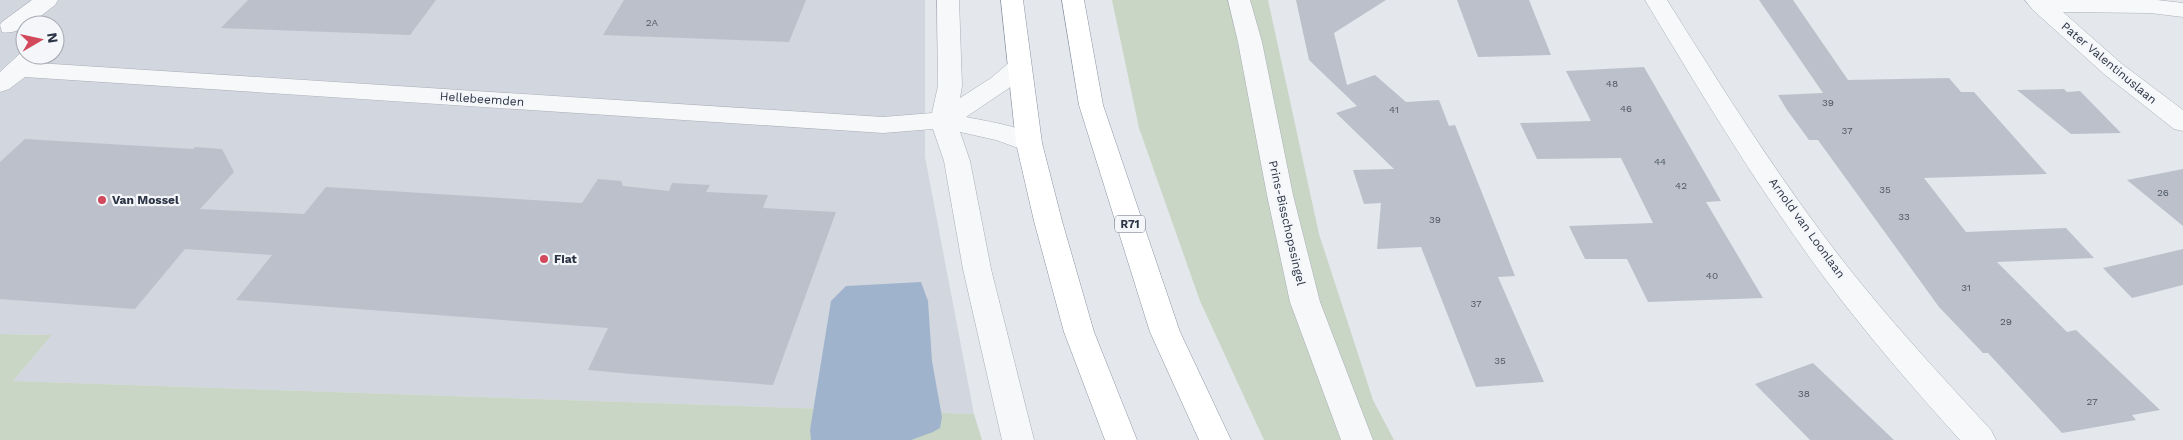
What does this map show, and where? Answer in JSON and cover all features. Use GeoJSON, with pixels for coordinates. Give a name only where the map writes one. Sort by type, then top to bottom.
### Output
{"type":"FeatureCollection","features":[{"type":"Feature","properties":{"kind":"highway"},"geometry":{"type":"LineString","coordinates":[[1012,0],[1029,143],[1048,221],[1079,332],[1121,440]]}},
{"type":"Feature","properties":{"kind":"highway","name":"R71"},"geometry":{"type":"LineString","coordinates":[[1074,0],[1091,105],[1165,332],[1215,440]]}},
{"type":"Feature","properties":{"kind":"street"},"geometry":{"type":"LineString","coordinates":[[12,29],[47,0]]}},
{"type":"Feature","properties":{"kind":"street"},"geometry":{"type":"LineString","coordinates":[[948,0],[950,86],[943,120],[957,161],[977,269],[1018,440]]}},
{"type":"Feature","properties":{"kind":"street","name":"Prins-Bisschopssingel"},"geometry":{"type":"LineString","coordinates":[[1239,0],[1250,42],[1280,195],[1305,302],[1357,440]]}},
{"type":"Feature","properties":{"kind":"street","name":"Arnold van Loonlaan"},"geometry":{"type":"LineString","coordinates":[[1656,0],[1723,110],[1818,248],[1914,368],[1980,440]]}},
{"type":"Feature","properties":{"kind":"street"},"geometry":{"type":"LineString","coordinates":[[2038,3],[2150,6],[2183,10]]}},
{"type":"Feature","properties":{"kind":"street","name":"Pater Valentinuslaan"},"geometry":{"type":"LineString","coordinates":[[2038,3],[2113,69],[2183,124]]}},
{"type":"Feature","properties":{"kind":"street","name":"Hellebeemden"},"geometry":{"type":"LineString","coordinates":[[0,84],[22,65]]}},
{"type":"Feature","properties":{"kind":"street","name":"Hellebeemden"},"geometry":{"type":"LineString","coordinates":[[65,65],[883,125],[943,120]]}},
{"type":"Feature","properties":{"kind":"street"},"geometry":{"type":"LineString","coordinates":[[943,120],[992,88],[1019,66]]}},
{"type":"Feature","properties":{"kind":"street"},"geometry":{"type":"LineString","coordinates":[[943,120],[1002,133],[1029,143]]}},
{"type":"Feature","properties":{"kind":"shaded area"},"geometry":{"type":"Polygon","coordinates":[[[0,0],[925,0],[925,157],[974,414],[13,381],[52,335],[0,334],[0,0]]]}},
{"type":"Feature","properties":{"kind":"green space"},"geometry":{"type":"Polygon","coordinates":[[[1112,0],[1268,0],[1319,234],[1373,400],[1394,440],[1264,440],[1200,301],[1139,128],[1112,0]]]}},
{"type":"Feature","properties":{"kind":"green space"},"geometry":{"type":"Polygon","coordinates":[[[0,334],[52,335],[13,381],[974,414],[982,440],[0,440],[0,334]]]}},
{"type":"Feature","properties":{"kind":"water"},"geometry":{"type":"Polygon","coordinates":[[[921,282],[928,301],[932,361],[942,417],[940,428],[911,440],[811,440],[810,430],[831,301],[846,286],[921,282]]]}},
{"type":"Feature","properties":{"kind":"building"},"geometry":{"type":"Polygon","coordinates":[[[248,0],[436,0],[410,35],[221,28],[248,0]]]}},
{"type":"Feature","properties":{"kind":"building"},"geometry":{"type":"Polygon","coordinates":[[[624,0],[806,0],[789,42],[603,35],[624,0]]]}},
{"type":"Feature","properties":{"kind":"building"},"geometry":{"type":"Polygon","coordinates":[[[1296,0],[1386,0],[1334,33],[1347,85],[1375,75],[1406,102],[1439,100],[1449,126],[1455,125],[1515,276],[1498,277],[1544,382],[1476,387],[1421,247],[1377,249],[1381,203],[1364,204],[1353,170],[1394,169],[1336,113],[1357,106],[1309,60],[1296,0]]]}},
{"type":"Feature","properties":{"kind":"building"},"geometry":{"type":"Polygon","coordinates":[[[1457,0],[1529,0],[1551,55],[1478,57],[1457,0]]]}},
{"type":"Feature","properties":{"kind":"building"},"geometry":{"type":"Polygon","coordinates":[[[1759,0],[1793,0],[1848,80],[1949,78],[1961,92],[1974,92],[2047,174],[1924,178],[1966,232],[2066,228],[2094,258],[1997,262],[2067,332],[2076,330],[2160,410],[2132,415],[2136,420],[2062,433],[1988,353],[1983,353],[1939,307],[1818,140],[1809,140],[1787,110],[1778,95],[1823,93],[1759,0]]]}},
{"type":"Feature","properties":{"kind":"building"},"geometry":{"type":"Polygon","coordinates":[[[1644,67],[1721,201],[1706,202],[1763,298],[1648,302],[1627,259],[1585,259],[1569,226],[1653,223],[1621,158],[1537,159],[1520,123],[1591,121],[1566,71],[1644,67]]]}},
{"type":"Feature","properties":{"kind":"building"},"geometry":{"type":"Polygon","coordinates":[[[2064,89],[2067,92],[2080,91],[2121,133],[2071,134],[2017,90],[2064,89]]]}},
{"type":"Feature","properties":{"kind":"building","name":"Fiat"},"geometry":{"type":"Polygon","coordinates":[[[25,139],[222,149],[234,172],[200,209],[304,214],[326,187],[582,203],[598,179],[621,181],[623,186],[669,191],[672,183],[710,185],[706,192],[768,195],[763,208],[836,212],[773,385],[632,374],[588,370],[608,328],[236,300],[272,255],[185,249],[135,309],[0,299],[0,162],[25,139]]]}},
{"type":"Feature","properties":{"kind":"building"},"geometry":{"type":"Polygon","coordinates":[[[2183,169],[2183,226],[2127,180],[2183,169]]]}},
{"type":"Feature","properties":{"kind":"building"},"geometry":{"type":"Polygon","coordinates":[[[2183,249],[2183,285],[2132,298],[2103,268],[2183,249]]]}},
{"type":"Feature","properties":{"kind":"building"},"geometry":{"type":"Polygon","coordinates":[[[1813,363],[1894,440],[1810,440],[1755,384],[1813,363]]]}},
{"type":"Feature","properties":{"kind":"place","name":"Van Mossel"},"geometry":{"type":"Point","coordinates":[102,200]}},
{"type":"Feature","properties":{"kind":"place","name":"Fiat"},"geometry":{"type":"Point","coordinates":[544,259]}}]}
